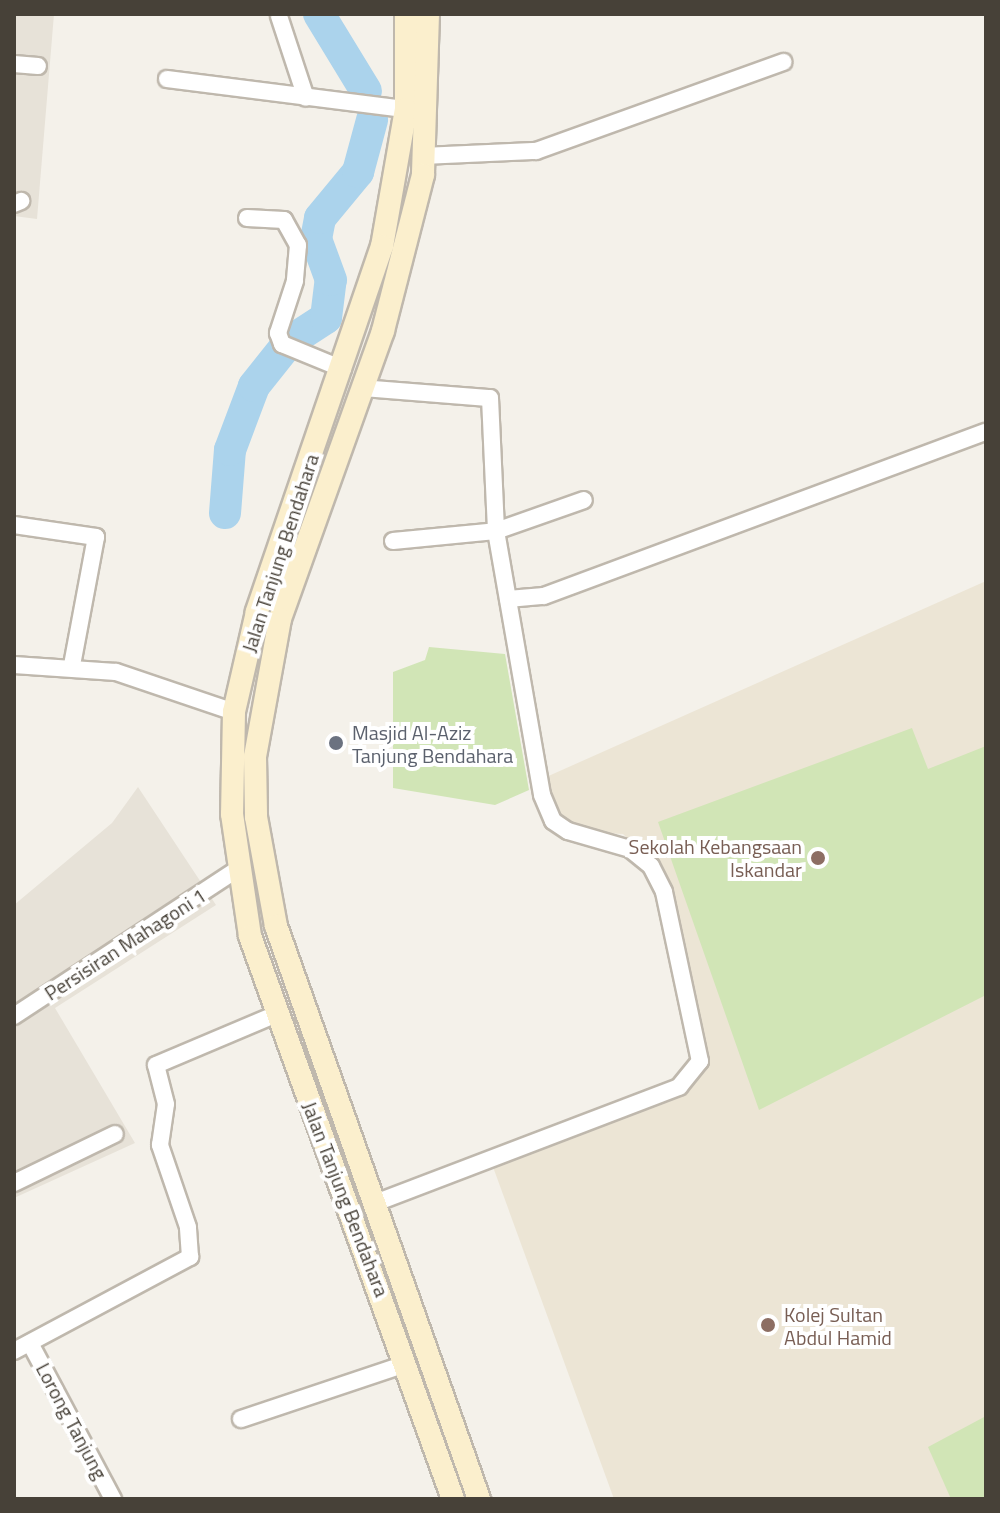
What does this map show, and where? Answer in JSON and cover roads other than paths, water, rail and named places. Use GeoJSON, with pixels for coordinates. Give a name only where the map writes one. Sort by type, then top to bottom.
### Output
{"type":"FeatureCollection","features":[{"type":"Feature","properties":{"kind":"main road","name":"Jalan Tanjung Bendahara"},"geometry":{"type":"LineString","coordinates":[[406,14],[406,109],[382,246],[343,369],[257,612],[234,712],[235,871],[277,1014],[453,1499]]}},
{"type":"Feature","properties":{"kind":"main road","name":"Jalan Tanjung Bendahara"},"geometry":{"type":"LineString","coordinates":[[428,14],[425,156],[406,252],[362,388],[280,619],[264,684],[255,772],[259,853],[276,926],[479,1499]]}},
{"type":"Feature","properties":{"kind":"street"},"geometry":{"type":"LineString","coordinates":[[279,16],[306,98]]}},
{"type":"Feature","properties":{"kind":"street"},"geometry":{"type":"LineString","coordinates":[[425,156],[536,151],[783,62]]}},
{"type":"Feature","properties":{"kind":"street"},"geometry":{"type":"LineString","coordinates":[[14,64],[38,66]]}},
{"type":"Feature","properties":{"kind":"street"},"geometry":{"type":"LineString","coordinates":[[167,79],[406,109]]}},
{"type":"Feature","properties":{"kind":"street"},"geometry":{"type":"LineString","coordinates":[[247,218],[284,220],[298,245],[285,346],[343,369]]}},
{"type":"Feature","properties":{"kind":"street"},"geometry":{"type":"LineString","coordinates":[[362,388],[490,398],[496,531],[542,795],[553,821],[568,831],[603,837],[651,866],[700,1061],[679,1087],[375,1203]]}},
{"type":"Feature","properties":{"kind":"street"},"geometry":{"type":"LineString","coordinates":[[508,599],[544,596],[986,432]]}},
{"type":"Feature","properties":{"kind":"street"},"geometry":{"type":"LineString","coordinates":[[393,541],[496,531],[584,500]]}},
{"type":"Feature","properties":{"kind":"street"},"geometry":{"type":"LineString","coordinates":[[14,525],[96,537],[72,665]]}},
{"type":"Feature","properties":{"kind":"street"},"geometry":{"type":"LineString","coordinates":[[14,665],[72,665],[146,679],[234,712]]}},
{"type":"Feature","properties":{"kind":"street","name":"Persisiran Mahagoni 1"},"geometry":{"type":"LineString","coordinates":[[14,1016],[235,871]]}},
{"type":"Feature","properties":{"kind":"street"},"geometry":{"type":"LineString","coordinates":[[14,1351],[190,1257],[188,1227],[160,1145],[166,1104],[156,1065],[277,1014]]}},
{"type":"Feature","properties":{"kind":"street"},"geometry":{"type":"LineString","coordinates":[[14,1183],[115,1134]]}},
{"type":"Feature","properties":{"kind":"street","name":"Lorong Tanjung"},"geometry":{"type":"LineString","coordinates":[[30,1343],[113,1499]]}},
{"type":"Feature","properties":{"kind":"street"},"geometry":{"type":"LineString","coordinates":[[241,1419],[405,1364]]}},
{"type":"Feature","properties":{"kind":"waterway"},"geometry":{"type":"LineString","coordinates":[[319,14],[366,91]]}},
{"type":"Feature","properties":{"kind":"waterway"},"geometry":{"type":"LineString","coordinates":[[225,513],[230,450],[254,386],[289,342],[326,318],[331,280],[316,239],[320,218],[358,172],[372,120]]}},
{"type":"Feature","properties":{"kind":"place","name":"Masjid Al-Aziz Tanjung Bendahara"},"geometry":{"type":"Point","coordinates":[336,743]}},
{"type":"Feature","properties":{"kind":"place","name":"Sekolah Kebangsaan Iskandar"},"geometry":{"type":"Point","coordinates":[818,858]}},
{"type":"Feature","properties":{"kind":"place","name":"Kolej Sultan Abdul Hamid"},"geometry":{"type":"Point","coordinates":[768,1325]}}]}
